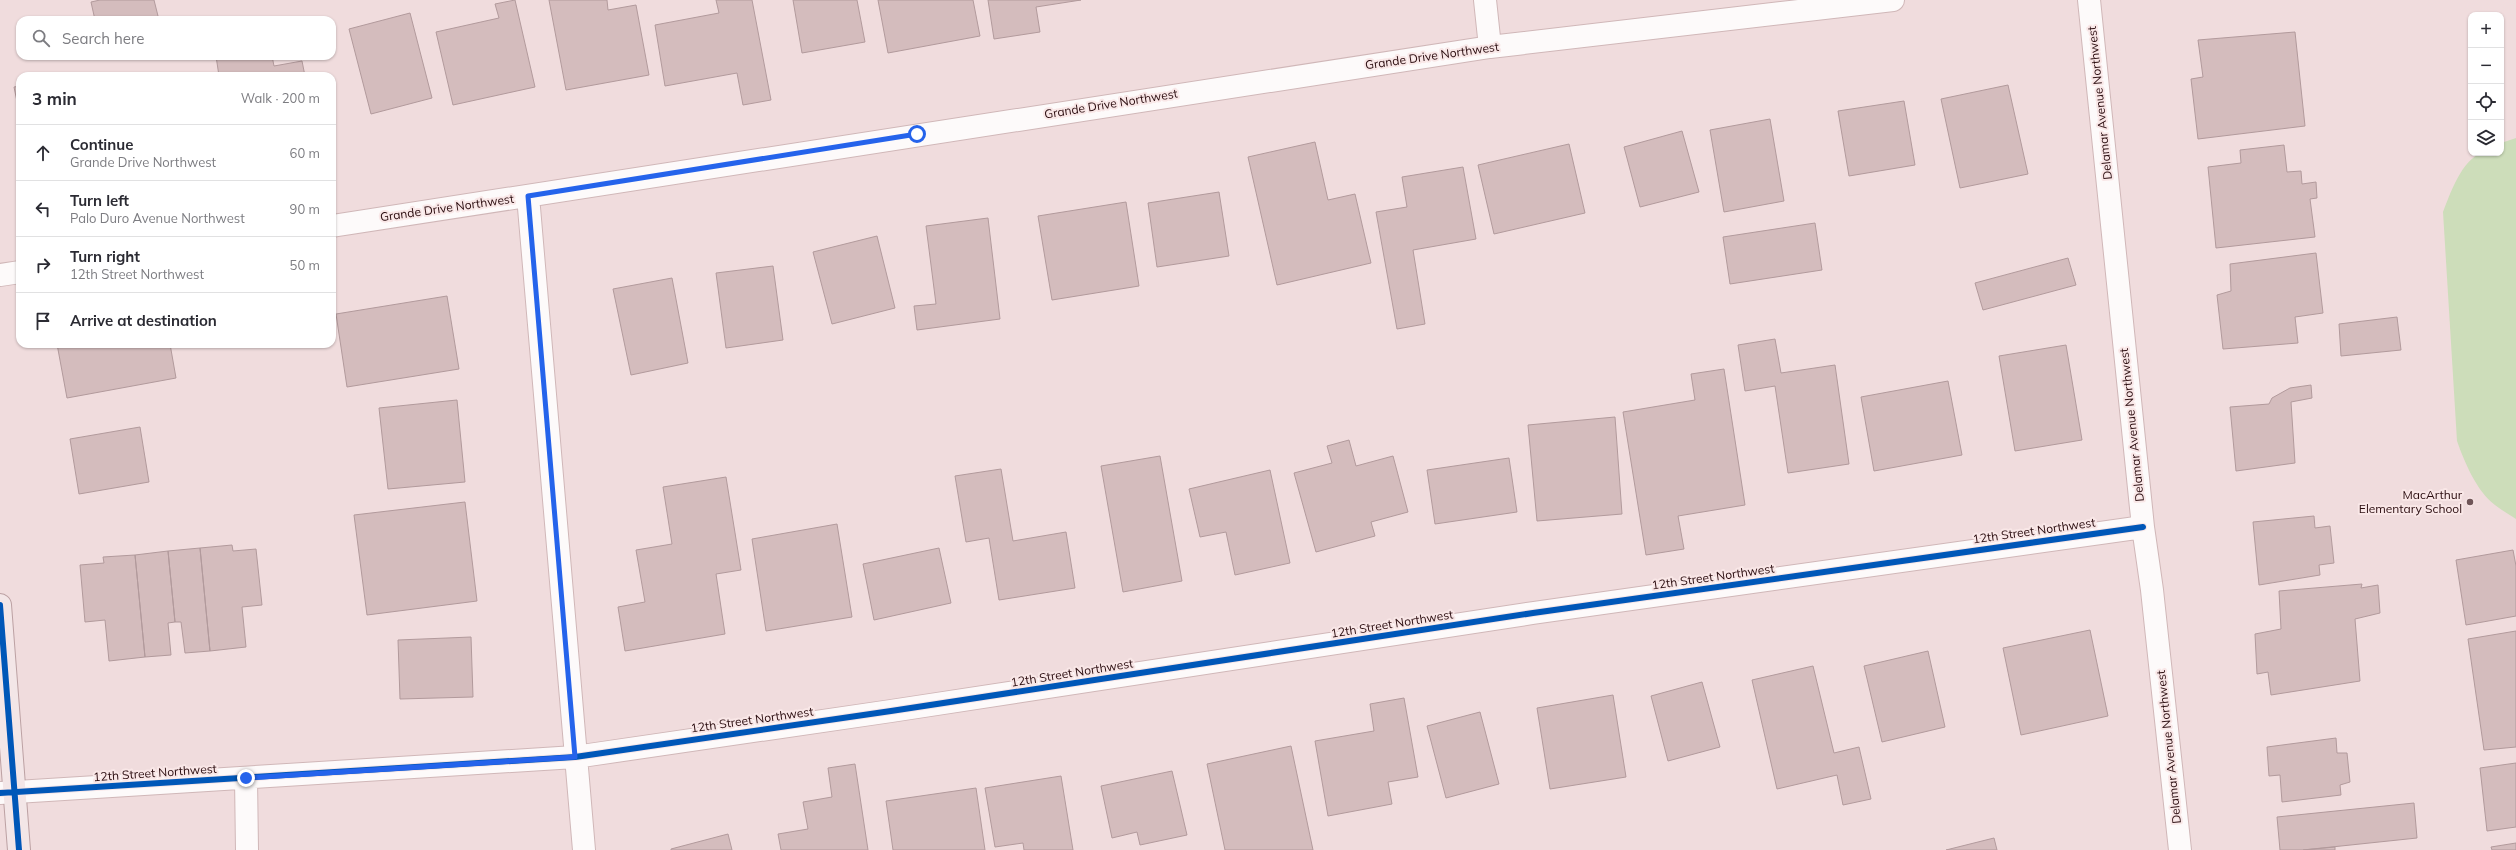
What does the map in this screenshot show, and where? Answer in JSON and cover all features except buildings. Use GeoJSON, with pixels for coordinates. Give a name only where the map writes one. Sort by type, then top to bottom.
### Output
{"type":"FeatureCollection","features":[{"type":"Feature","properties":{"kind":"main road"},"geometry":{"type":"LineString","coordinates":[[0,605],[7,793],[19,850]]}},
{"type":"Feature","properties":{"kind":"street"},"geometry":{"type":"LineString","coordinates":[[1485,0],[1490,47]]}},
{"type":"Feature","properties":{"kind":"street","name":"Grande Drive Northwest"},"geometry":{"type":"LineString","coordinates":[[336,225],[909,135],[1490,47],[1893,0]]}},
{"type":"Feature","properties":{"kind":"street","name":"Delamar Avenue Northwest"},"geometry":{"type":"LineString","coordinates":[[2089,0],[2142,527],[2152,590],[2180,850]]}},
{"type":"Feature","properties":{"kind":"street"},"geometry":{"type":"LineString","coordinates":[[528,196],[584,850]]}},
{"type":"Feature","properties":{"kind":"street"},"geometry":{"type":"LineString","coordinates":[[0,275],[16,273]]}},
{"type":"Feature","properties":{"kind":"street","name":"12th Street Northwest"},"geometry":{"type":"LineString","coordinates":[[7,793],[575,757],[883,713],[1533,613],[2142,527]]}},
{"type":"Feature","properties":{"kind":"street"},"geometry":{"type":"LineString","coordinates":[[246,778],[247,850]]}},
{"type":"Feature","properties":{"kind":"green space"},"geometry":{"type":"Polygon","coordinates":[[[2516,138],[2516,519],[2500,509],[2482,492],[2467,467],[2457,441],[2443,212],[2458,178],[2468,162],[2477,156],[2504,156],[2504,142],[2516,138]]]}},
{"type":"Feature","properties":{"kind":"cycle path"},"geometry":{"type":"LineString","coordinates":[[0,793],[575,757],[891,711],[1533,613],[2143,527]]}},
{"type":"Feature","properties":{"kind":"cycle path"},"geometry":{"type":"LineString","coordinates":[[0,605],[19,850]]}},
{"type":"Feature","properties":{"kind":"place","name":"MacArthur Elementary School"},"geometry":{"type":"Point","coordinates":[2470,502]}},
{"type":"Feature","properties":{"kind":"route"},"geometry":{"type":"LineString","coordinates":[[246,778],[575,757],[528,196],[917,134]]}}]}
